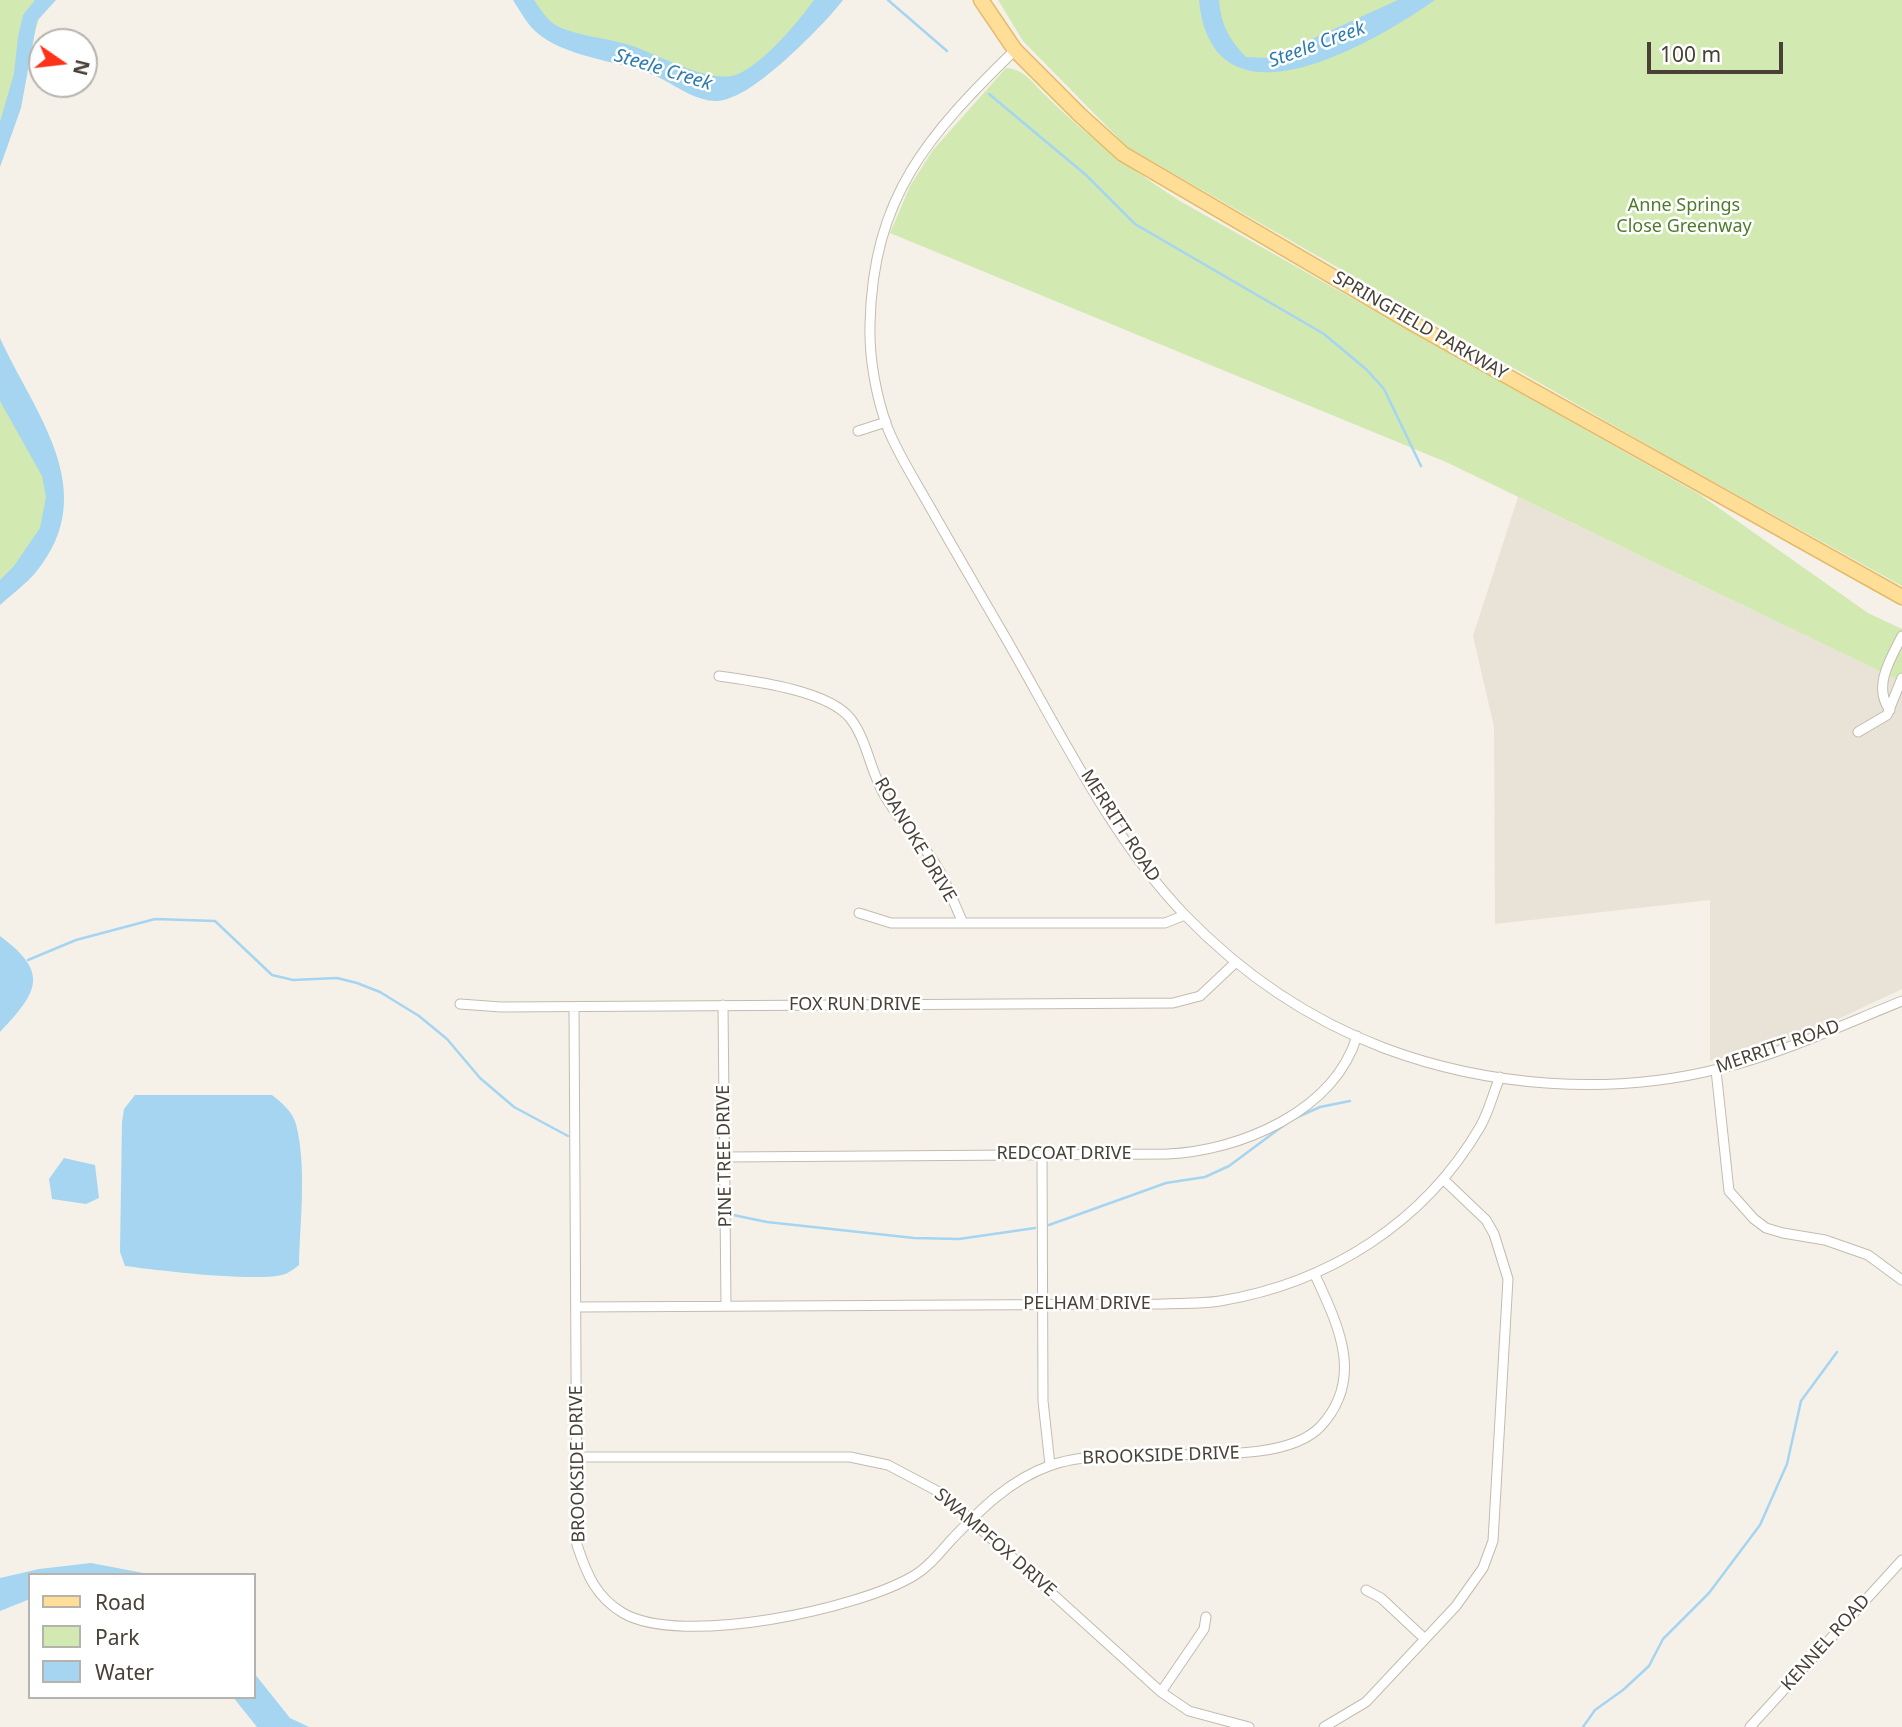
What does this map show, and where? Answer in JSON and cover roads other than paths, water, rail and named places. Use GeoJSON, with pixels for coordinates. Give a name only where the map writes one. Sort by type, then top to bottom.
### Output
{"type":"FeatureCollection","features":[{"type":"Feature","properties":{"kind":"main road","name":"SPRINGFIELD PARKWAY"},"geometry":{"type":"LineString","coordinates":[[981,0],[1016,50],[1080,115],[1124,154],[1175,187],[1650,458],[1902,597]]}},
{"type":"Feature","properties":{"kind":"street","name":"MERRITT ROAD"},"geometry":{"type":"LineString","coordinates":[[1016,50],[928,142],[905,176],[890,210],[875,262],[869,329],[876,384],[886,422],[910,472],[1108,814],[1150,875],[1185,915],[1235,963],[1311,1015],[1357,1036],[1430,1062],[1500,1077],[1571,1084],[1615,1083],[1716,1070],[1756,1059],[1902,1001]]}},
{"type":"Feature","properties":{"kind":"street"},"geometry":{"type":"LineString","coordinates":[[858,431],[886,422]]}},
{"type":"Feature","properties":{"kind":"street"},"geometry":{"type":"LineString","coordinates":[[1890,710],[1885,705],[1883,677],[1902,636]]}},
{"type":"Feature","properties":{"kind":"street","name":"ROANOKE DRIVE"},"geometry":{"type":"LineString","coordinates":[[719,677],[780,685],[835,707],[849,718],[864,746],[883,793],[909,833],[927,852],[963,923],[1165,923],[1185,915]]}},
{"type":"Feature","properties":{"kind":"street"},"geometry":{"type":"LineString","coordinates":[[1858,732],[1878,723],[1890,710],[1902,678]]}},
{"type":"Feature","properties":{"kind":"street"},"geometry":{"type":"LineString","coordinates":[[859,913],[891,923],[963,923]]}},
{"type":"Feature","properties":{"kind":"street","name":"FOX RUN DRIVE"},"geometry":{"type":"LineString","coordinates":[[460,1004],[574,1007],[1173,1003],[1200,996],[1235,963]]}},
{"type":"Feature","properties":{"kind":"street","name":"PINE TREE DRIVE"},"geometry":{"type":"LineString","coordinates":[[723,1005],[726,1306]]}},
{"type":"Feature","properties":{"kind":"street","name":"BROOKSIDE DRIVE"},"geometry":{"type":"LineString","coordinates":[[574,1007],[577,1545],[595,1590],[624,1613],[651,1624],[738,1625],[776,1621],[900,1583],[926,1567],[972,1519],[1014,1483],[1050,1465],[1083,1457],[1107,1455],[1276,1451],[1306,1439],[1320,1428],[1340,1399],[1346,1363],[1338,1329],[1315,1275]]}},
{"type":"Feature","properties":{"kind":"street","name":"REDCOAT DRIVE"},"geometry":{"type":"LineString","coordinates":[[725,1157],[1210,1151],[1249,1139],[1279,1124],[1320,1091],[1348,1057],[1357,1036]]}},
{"type":"Feature","properties":{"kind":"street"},"geometry":{"type":"LineString","coordinates":[[1716,1070],[1729,1191],[1754,1219],[1783,1233],[1848,1246],[1868,1255],[1902,1280]]}},
{"type":"Feature","properties":{"kind":"street","name":"PELHAM DRIVE"},"geometry":{"type":"LineString","coordinates":[[577,1307],[1042,1305],[1218,1301],[1315,1275],[1384,1236],[1443,1179],[1481,1124],[1500,1077]]}},
{"type":"Feature","properties":{"kind":"street"},"geometry":{"type":"LineString","coordinates":[[1042,1155],[1043,1401],[1050,1465]]}},
{"type":"Feature","properties":{"kind":"street"},"geometry":{"type":"LineString","coordinates":[[1324,1727],[1366,1702],[1471,1588],[1483,1568],[1493,1541],[1508,1279],[1494,1234],[1486,1220],[1443,1179]]}},
{"type":"Feature","properties":{"kind":"street","name":"SWAMPFOX DRIVE"},"geometry":{"type":"LineString","coordinates":[[578,1457],[850,1457],[888,1465],[922,1480],[972,1519],[1161,1692],[1189,1711],[1249,1727]]}},
{"type":"Feature","properties":{"kind":"street","name":"KENNEL ROAD"},"geometry":{"type":"LineString","coordinates":[[1750,1727],[1902,1560]]}},
{"type":"Feature","properties":{"kind":"street"},"geometry":{"type":"LineString","coordinates":[[1366,1590],[1381,1598],[1424,1639]]}},
{"type":"Feature","properties":{"kind":"street"},"geometry":{"type":"LineString","coordinates":[[1161,1692],[1204,1629],[1206,1617]]}},
{"type":"Feature","properties":{"kind":"water"},"geometry":{"type":"Polygon","coordinates":[[[35,0],[56,0],[37,21],[36,28],[28,28],[28,70],[21,108],[0,167],[0,122],[14,73],[23,15],[35,0]]]}},
{"type":"Feature","properties":{"kind":"water","name":"Steele Creek"},"geometry":{"type":"Polygon","coordinates":[[[513,0],[534,0],[551,22],[567,30],[626,44],[698,72],[726,76],[748,69],[769,52],[814,0],[843,0],[807,39],[759,82],[729,98],[716,101],[695,96],[634,68],[561,47],[536,32],[513,0]]]}},
{"type":"Feature","properties":{"kind":"water","name":"Steele Creek"},"geometry":{"type":"Polygon","coordinates":[[[1199,0],[1219,0],[1227,31],[1246,57],[1270,58],[1398,0],[1435,0],[1373,38],[1336,56],[1298,68],[1263,72],[1232,64],[1210,41],[1199,0]]]}},
{"type":"Feature","properties":{"kind":"water"},"geometry":{"type":"Polygon","coordinates":[[[0,338],[56,453],[63,482],[63,512],[55,542],[36,572],[0,605],[0,580],[14,566],[40,528],[46,497],[42,476],[0,401],[0,338]]]}},
{"type":"Feature","properties":{"kind":"water"},"geometry":{"type":"Polygon","coordinates":[[[0,936],[26,961],[32,972],[33,983],[23,1005],[0,1032],[0,936]]]}},
{"type":"Feature","properties":{"kind":"water"},"geometry":{"type":"Polygon","coordinates":[[[135,1095],[272,1095],[286,1108],[296,1124],[301,1158],[299,1265],[285,1274],[254,1277],[125,1266],[120,1252],[122,1122],[124,1109],[135,1095]]]}},
{"type":"Feature","properties":{"kind":"water"},"geometry":{"type":"Polygon","coordinates":[[[64,1158],[95,1165],[99,1198],[86,1204],[52,1199],[49,1179],[64,1158]]]}},
{"type":"Feature","properties":{"kind":"water"},"geometry":{"type":"Polygon","coordinates":[[[91,1563],[144,1573],[28,1573],[28,1600],[0,1611],[0,1578],[39,1569],[91,1563]]]}},
{"type":"Feature","properties":{"kind":"water"},"geometry":{"type":"Polygon","coordinates":[[[256,1676],[290,1718],[309,1727],[257,1727],[235,1699],[256,1699],[256,1676]]]}},
{"type":"Feature","properties":{"kind":"waterway"},"geometry":{"type":"LineString","coordinates":[[888,0],[947,51]]}},
{"type":"Feature","properties":{"kind":"waterway"},"geometry":{"type":"LineString","coordinates":[[989,94],[1086,175],[1135,224],[1324,334],[1367,370],[1384,389],[1421,466]]}},
{"type":"Feature","properties":{"kind":"waterway"},"geometry":{"type":"LineString","coordinates":[[28,960],[76,940],[155,919],[215,921],[272,975],[293,980],[337,978],[380,992],[419,1016],[447,1039],[480,1078],[514,1107],[568,1136]]}},
{"type":"Feature","properties":{"kind":"waterway"},"geometry":{"type":"LineString","coordinates":[[1049,1225],[1166,1183],[1205,1177],[1229,1166],[1291,1120],[1320,1107],[1350,1101]]}},
{"type":"Feature","properties":{"kind":"waterway"},"geometry":{"type":"LineString","coordinates":[[733,1215],[767,1222],[914,1238],[959,1239],[1035,1228]]}},
{"type":"Feature","properties":{"kind":"waterway"},"geometry":{"type":"LineString","coordinates":[[1583,1727],[1595,1710],[1623,1690],[1649,1666],[1663,1639],[1709,1593],[1760,1525],[1787,1464],[1801,1401],[1837,1352]]}},
{"type":"Feature","properties":{"kind":"park label","name":"Anne Springs Close Greenway"},"geometry":{"type":"Point","coordinates":[1684,216]}}]}
